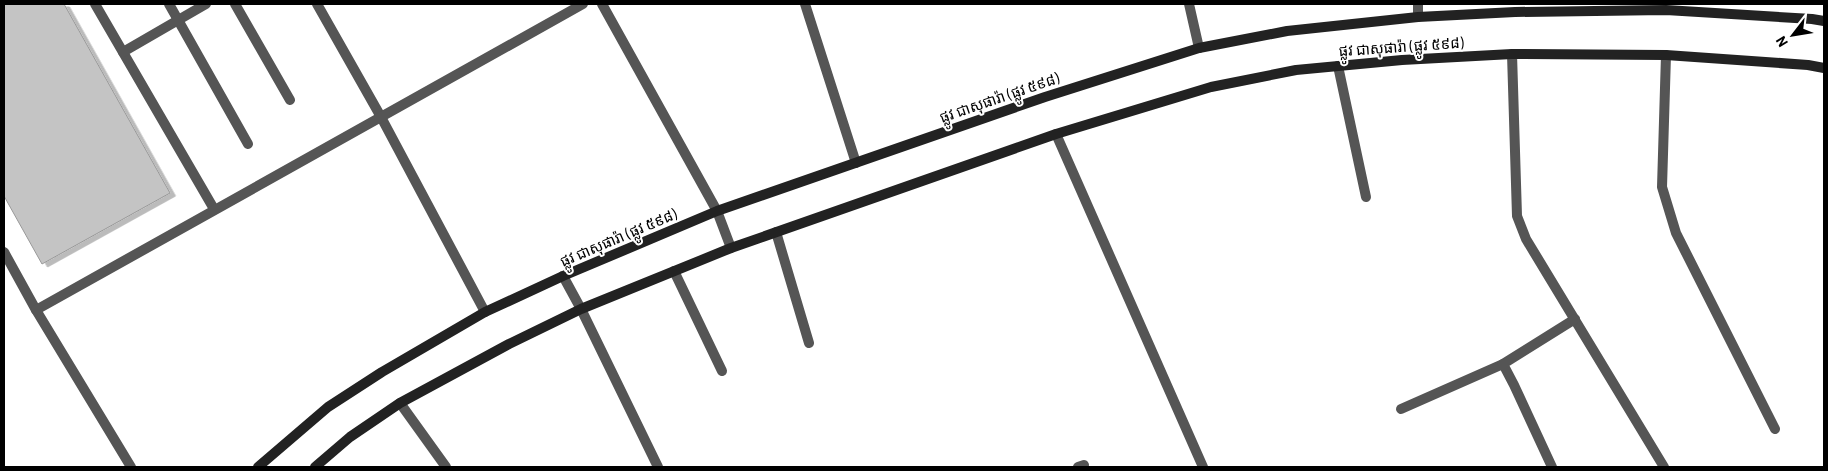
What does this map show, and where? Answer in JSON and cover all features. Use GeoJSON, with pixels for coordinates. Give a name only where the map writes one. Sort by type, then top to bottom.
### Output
{"type":"FeatureCollection","features":[{"type":"Feature","properties":{"kind":"main road","name":"ផ្លូវ ជាសុផារ៉ា (ផ្លូវ ៥៩៨)"},"geometry":{"type":"LineString","coordinates":[[258,467],[328,407],[382,372],[485,312],[563,276],[717,211],[1045,96],[1199,48],[1287,31],[1418,18],[1515,12],[1666,10],[1812,18],[1824,21]]}},
{"type":"Feature","properties":{"kind":"main road","name":"ផ្លូវ ជាសុផារ៉ា (ផ្លូវ ៥៩៨)"},"geometry":{"type":"LineString","coordinates":[[314,467],[350,438],[400,403],[509,344],[581,309],[731,248],[776,232],[1056,134],[1211,87],[1296,70],[1402,60],[1512,54],[1666,54],[1808,65],[1824,68]]}},
{"type":"Feature","properties":{"kind":"street"},"geometry":{"type":"LineString","coordinates":[[95,4],[214,209]]}},
{"type":"Feature","properties":{"kind":"street"},"geometry":{"type":"LineString","coordinates":[[170,4],[248,144]]}},
{"type":"Feature","properties":{"kind":"street"},"geometry":{"type":"LineString","coordinates":[[123,52],[206,4]]}},
{"type":"Feature","properties":{"kind":"street"},"geometry":{"type":"LineString","coordinates":[[235,4],[290,100]]}},
{"type":"Feature","properties":{"kind":"street"},"geometry":{"type":"LineString","coordinates":[[317,4],[381,117],[485,312]]}},
{"type":"Feature","properties":{"kind":"street"},"geometry":{"type":"LineString","coordinates":[[36,310],[584,4]]}},
{"type":"Feature","properties":{"kind":"street"},"geometry":{"type":"LineString","coordinates":[[602,4],[717,211],[731,248]]}},
{"type":"Feature","properties":{"kind":"street"},"geometry":{"type":"LineString","coordinates":[[805,4],[856,163]]}},
{"type":"Feature","properties":{"kind":"street"},"geometry":{"type":"LineString","coordinates":[[1189,4],[1199,48]]}},
{"type":"Feature","properties":{"kind":"street"},"geometry":{"type":"LineString","coordinates":[[1418,4],[1418,18]]}},
{"type":"Feature","properties":{"kind":"street"},"geometry":{"type":"LineString","coordinates":[[1512,54],[1517,216],[1526,239],[1664,467]]}},
{"type":"Feature","properties":{"kind":"street"},"geometry":{"type":"LineString","coordinates":[[1666,54],[1662,187],[1676,233],[1775,429]]}},
{"type":"Feature","properties":{"kind":"street"},"geometry":{"type":"LineString","coordinates":[[1338,66],[1366,197]]}},
{"type":"Feature","properties":{"kind":"street"},"geometry":{"type":"LineString","coordinates":[[1056,134],[1203,467]]}},
{"type":"Feature","properties":{"kind":"street"},"geometry":{"type":"LineString","coordinates":[[776,232],[809,343]]}},
{"type":"Feature","properties":{"kind":"street"},"geometry":{"type":"LineString","coordinates":[[4,252],[36,310],[131,467]]}},
{"type":"Feature","properties":{"kind":"street"},"geometry":{"type":"LineString","coordinates":[[674,271],[722,371]]}},
{"type":"Feature","properties":{"kind":"street"},"geometry":{"type":"LineString","coordinates":[[563,276],[658,467]]}},
{"type":"Feature","properties":{"kind":"street"},"geometry":{"type":"LineString","coordinates":[[1401,409],[1503,364],[1575,319]]}},
{"type":"Feature","properties":{"kind":"street"},"geometry":{"type":"LineString","coordinates":[[1503,364],[1552,467]]}},
{"type":"Feature","properties":{"kind":"street"},"geometry":{"type":"LineString","coordinates":[[400,403],[446,467]]}},
{"type":"Feature","properties":{"kind":"building"},"geometry":{"type":"Polygon","coordinates":[[[4,4],[64,4],[170,193],[42,264],[4,196],[4,4]]]}}]}
